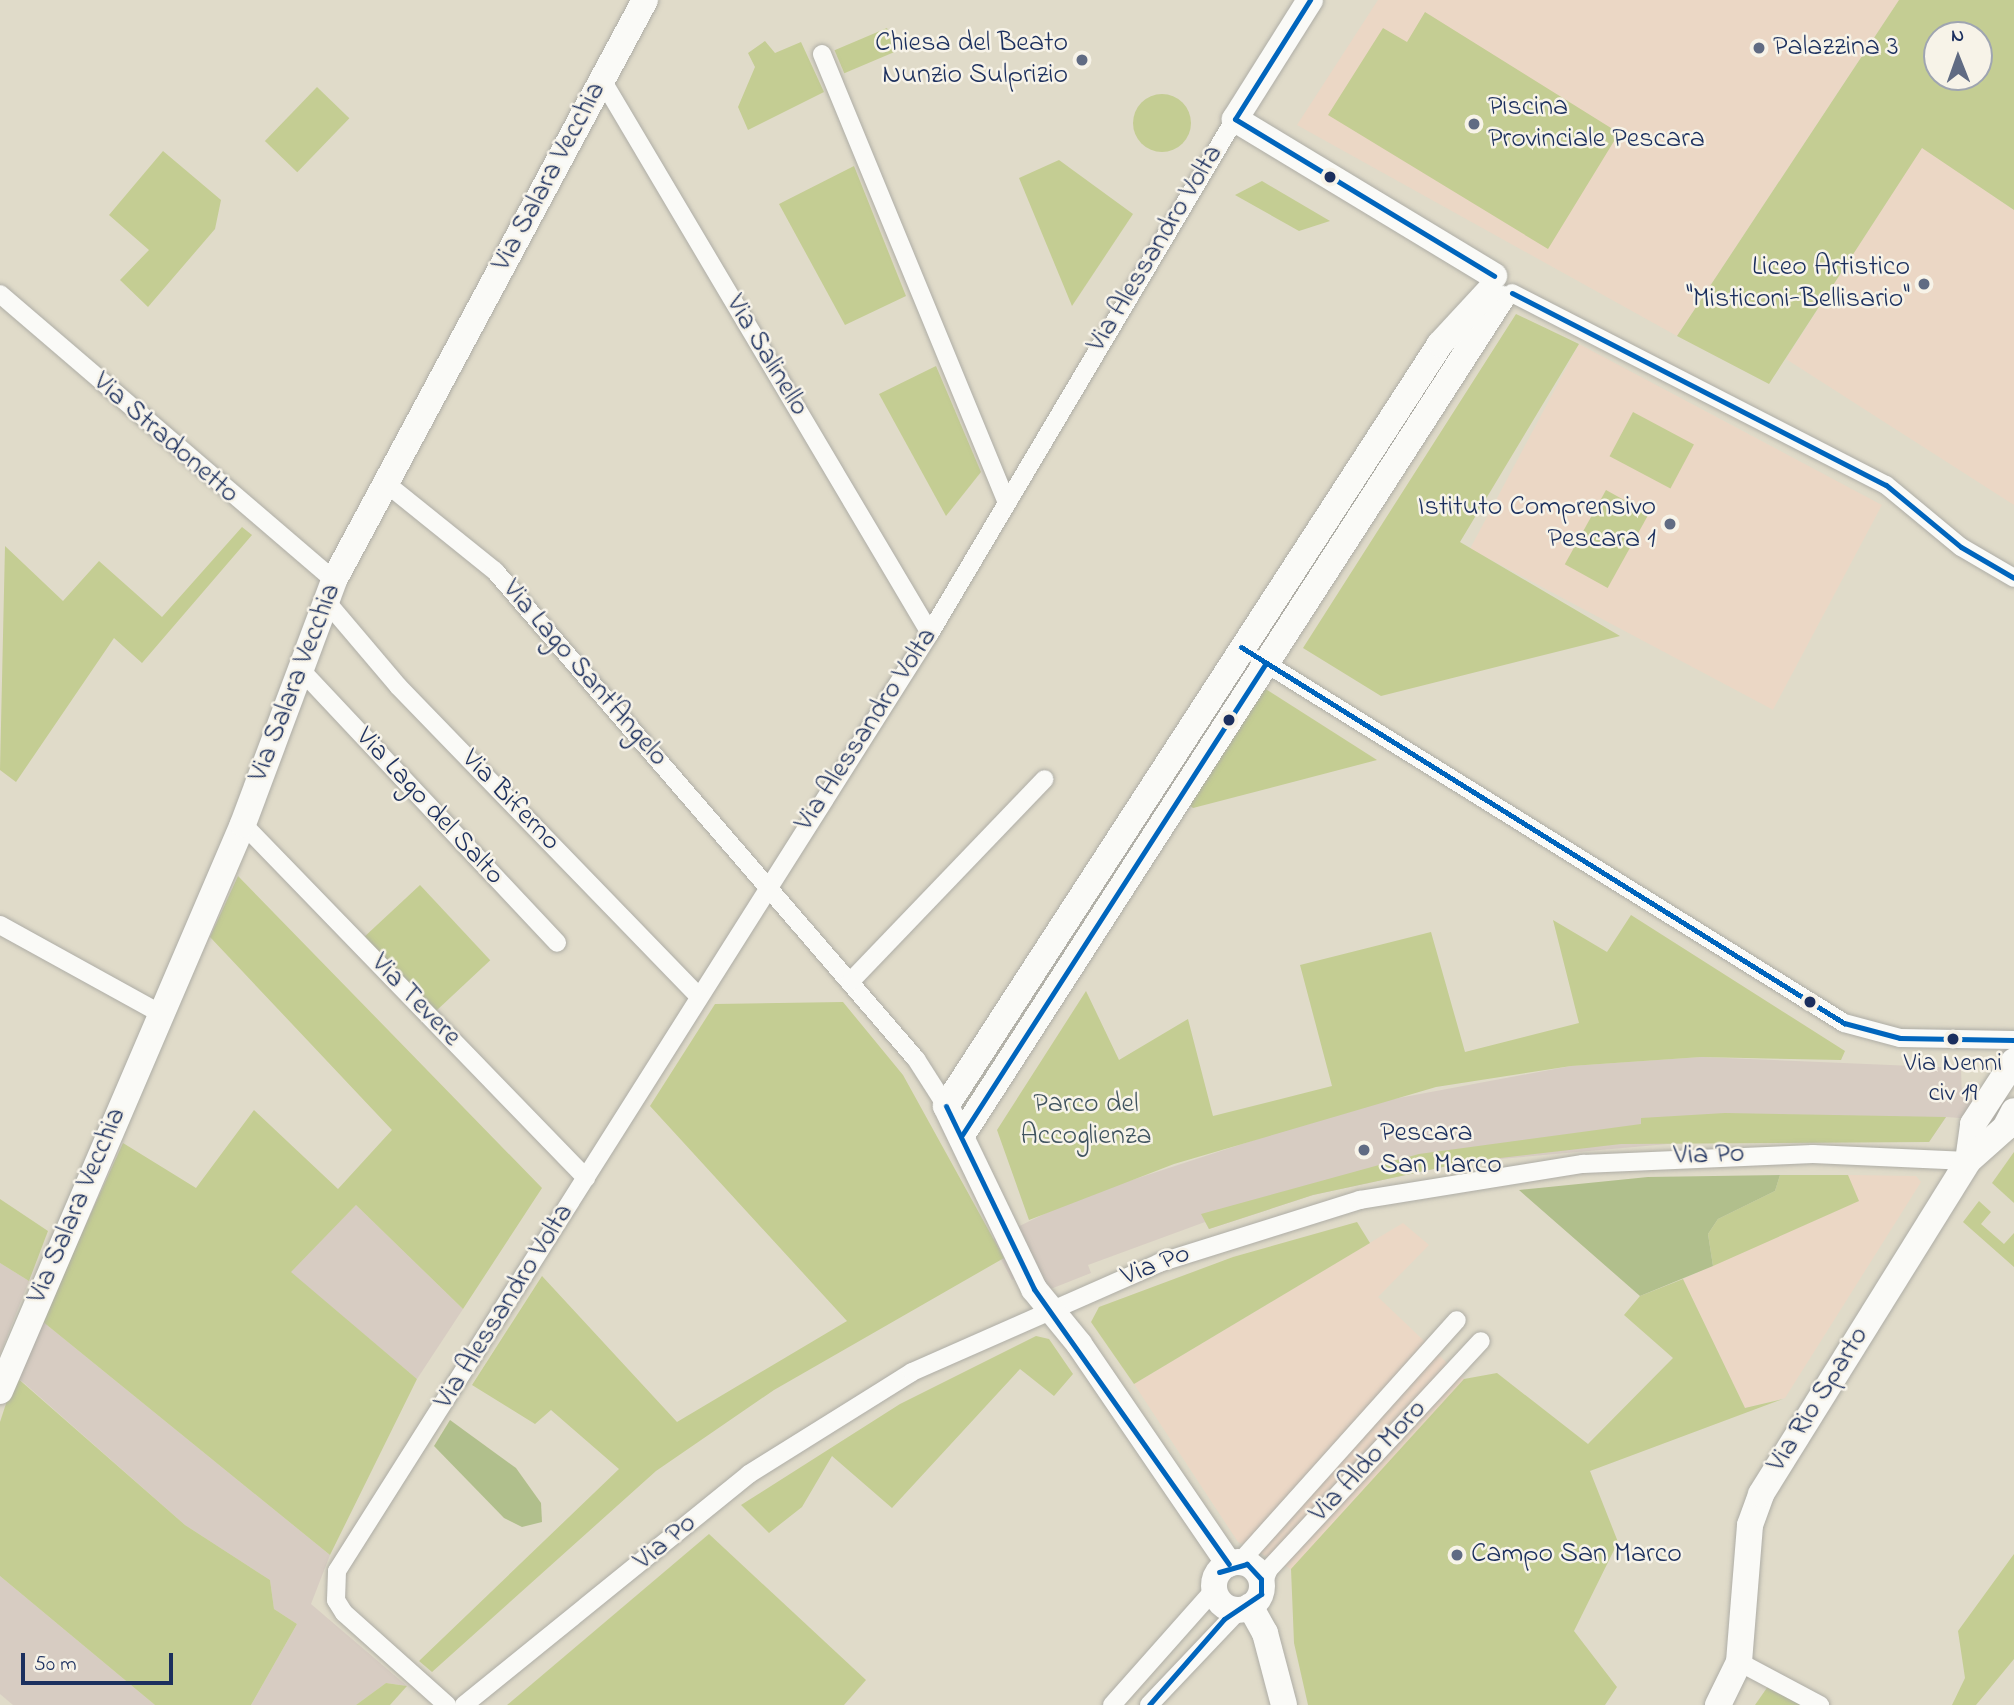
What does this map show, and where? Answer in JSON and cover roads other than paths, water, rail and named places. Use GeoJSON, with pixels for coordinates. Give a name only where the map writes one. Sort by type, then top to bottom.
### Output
{"type":"FeatureCollection","features":[{"type":"Feature","properties":{"kind":"street","name":"Via Salara Vecchia"},"geometry":{"type":"LineString","coordinates":[[0,1391],[243,824],[330,591],[383,481],[645,0]]}},
{"type":"Feature","properties":{"kind":"street","name":"Via Alessandro Volta"},"geometry":{"type":"LineString","coordinates":[[447,1705],[344,1613],[336,1600],[337,1571],[767,886],[930,634],[1006,500],[1235,119],[1310,0]]}},
{"type":"Feature","properties":{"kind":"street"},"geometry":{"type":"LineString","coordinates":[[822,54],[1006,500]]}},
{"type":"Feature","properties":{"kind":"street","name":"Via Salinello"},"geometry":{"type":"LineString","coordinates":[[601,78],[930,634]]}},
{"type":"Feature","properties":{"kind":"street"},"geometry":{"type":"LineString","coordinates":[[1235,119],[1499,290],[1886,485],[1961,547],[2014,578]]}},
{"type":"Feature","properties":{"kind":"street"},"geometry":{"type":"LineString","coordinates":[[946,1106],[1241,647],[1440,344],[1499,290]]}},
{"type":"Feature","properties":{"kind":"street"},"geometry":{"type":"LineString","coordinates":[[962,1135],[1266,663],[1499,290]]}},
{"type":"Feature","properties":{"kind":"street","name":"Via Stradonetto"},"geometry":{"type":"LineString","coordinates":[[0,294],[330,591]]}},
{"type":"Feature","properties":{"kind":"street","name":"Via Lago Sant'Angelo"},"geometry":{"type":"LineString","coordinates":[[383,481],[495,571],[767,886]]}},
{"type":"Feature","properties":{"kind":"street","name":"Via Biferno"},"geometry":{"type":"LineString","coordinates":[[330,591],[398,686],[699,997]]}},
{"type":"Feature","properties":{"kind":"street"},"geometry":{"type":"LineString","coordinates":[[1241,647],[1844,1023],[1900,1038],[2014,1040]]}},
{"type":"Feature","properties":{"kind":"street","name":"Via Lago del Salto"},"geometry":{"type":"LineString","coordinates":[[300,670],[557,943]]}},
{"type":"Feature","properties":{"kind":"street"},"geometry":{"type":"LineString","coordinates":[[850,982],[1045,779]]}},
{"type":"Feature","properties":{"kind":"street","name":"Via Tevere"},"geometry":{"type":"LineString","coordinates":[[243,824],[586,1178]]}},
{"type":"Feature","properties":{"kind":"street"},"geometry":{"type":"LineString","coordinates":[[767,886],[916,1059],[962,1135],[1032,1284],[1234,1564],[1253,1567],[1250,1601],[1265,1633],[1284,1705]]}},
{"type":"Feature","properties":{"kind":"street"},"geometry":{"type":"LineString","coordinates":[[0,925],[161,1014]]}},
{"type":"Feature","properties":{"kind":"street","name":"Via Rio Sparto"},"geometry":{"type":"LineString","coordinates":[[1968,1161],[1973,1124],[2014,1060]]}},
{"type":"Feature","properties":{"kind":"street","name":"Via Rio Sparto"},"geometry":{"type":"LineString","coordinates":[[1739,1662],[1751,1525],[1761,1494],[1968,1161],[2014,1111]]}},
{"type":"Feature","properties":{"kind":"street","name":"Via Po"},"geometry":{"type":"LineString","coordinates":[[464,1705],[749,1474],[912,1372],[1051,1309],[1284,1221],[1461,1181],[1708,1155],[1968,1161]]}},
{"type":"Feature","properties":{"kind":"street","name":"Via Aldo Moro"},"geometry":{"type":"LineString","coordinates":[[1234,1564],[1457,1320]]}},
{"type":"Feature","properties":{"kind":"street","name":"Via Aldo Moro"},"geometry":{"type":"LineString","coordinates":[[1149,1705],[1250,1601],[1269,1569],[1481,1341]]}},
{"type":"Feature","properties":{"kind":"street"},"geometry":{"type":"LineString","coordinates":[[1112,1705],[1234,1564]]}},
{"type":"Feature","properties":{"kind":"street"},"geometry":{"type":"LineString","coordinates":[[1215,1589],[1220,1602],[1250,1601]]}},
{"type":"Feature","properties":{"kind":"street"},"geometry":{"type":"LineString","coordinates":[[1718,1705],[1739,1662],[1820,1705]]}},
{"type":"Feature","properties":{"kind":"place","name":"Palazzina 3"},"geometry":{"type":"Point","coordinates":[1759,48]}},
{"type":"Feature","properties":{"kind":"place","name":"Chiesa del Beato Nunzio Sulprizio"},"geometry":{"type":"Point","coordinates":[1082,60]}},
{"type":"Feature","properties":{"kind":"place","name":"Piscina Provinciale Pescara"},"geometry":{"type":"Point","coordinates":[1474,124]}},
{"type":"Feature","properties":{"kind":"place","name":"Liceo Artistico \"Misticoni-Bellisario\""},"geometry":{"type":"Point","coordinates":[1924,284]}},
{"type":"Feature","properties":{"kind":"place","name":"Istituto Comprensivo Pescara 1"},"geometry":{"type":"Point","coordinates":[1670,524]}},
{"type":"Feature","properties":{"kind":"place","name":"Via Nenni civ 19"},"geometry":{"type":"Point","coordinates":[1953,1039]}},
{"type":"Feature","properties":{"kind":"place","name":"Pescara San Marco"},"geometry":{"type":"Point","coordinates":[1364,1150]}},
{"type":"Feature","properties":{"kind":"place","name":"Campo San Marco"},"geometry":{"type":"Point","coordinates":[1457,1555]}},
{"type":"Feature","properties":{"kind":"park label","name":"Parco del Accoglienza"},"geometry":{"type":"Point","coordinates":[1086,1121]}}]}
